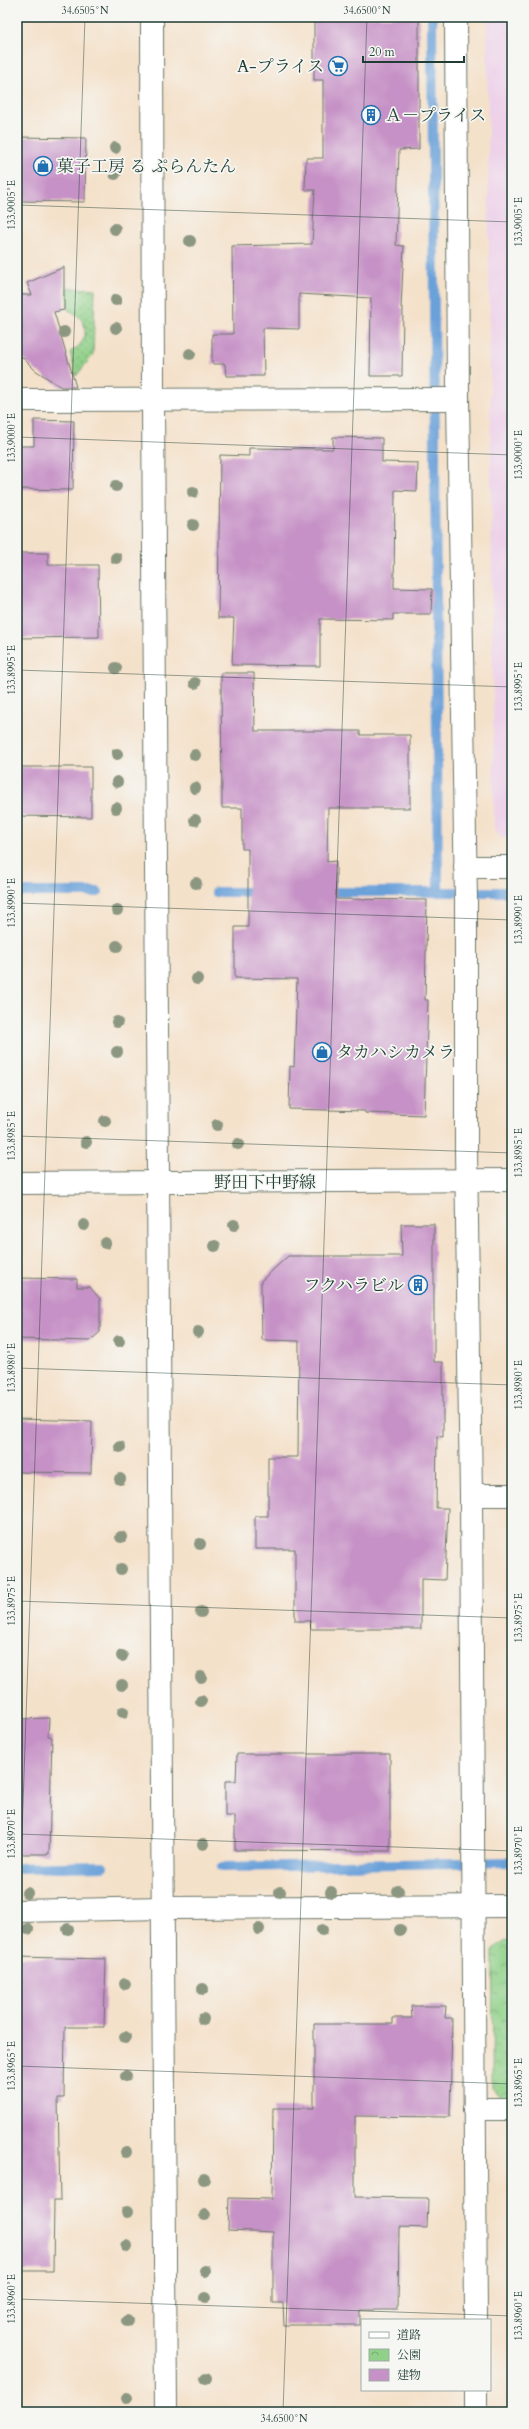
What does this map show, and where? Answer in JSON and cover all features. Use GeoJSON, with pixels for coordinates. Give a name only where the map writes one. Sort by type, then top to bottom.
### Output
{"type":"FeatureCollection","features":[{"type":"Feature","properties":{"kind":"street"},"geometry":{"type":"LineString","coordinates":[[152,17],[157,1182],[166,2412]]}},
{"type":"Feature","properties":{"kind":"street"},"geometry":{"type":"LineString","coordinates":[[456,17],[442,400],[465,884],[471,1495],[472,1907],[476,2319]]}},
{"type":"Feature","properties":{"kind":"street"},"geometry":{"type":"LineString","coordinates":[[17,400],[442,400]]}},
{"type":"Feature","properties":{"kind":"street"},"geometry":{"type":"LineString","coordinates":[[465,884],[512,867]]}},
{"type":"Feature","properties":{"kind":"street","name":"野田下中野線"},"geometry":{"type":"LineString","coordinates":[[17,1183],[512,1180]]}},
{"type":"Feature","properties":{"kind":"street"},"geometry":{"type":"LineString","coordinates":[[471,1495],[512,1495]]}},
{"type":"Feature","properties":{"kind":"street"},"geometry":{"type":"LineString","coordinates":[[17,1912],[163,1908],[512,1906]]}},
{"type":"Feature","properties":{"kind":"street"},"geometry":{"type":"LineString","coordinates":[[474,2109],[512,2109]]}},
{"type":"Feature","properties":{"kind":"street"},"geometry":{"type":"LineString","coordinates":[[476,2391],[476,2412]]}},
{"type":"Feature","properties":{"kind":"shaded area"},"geometry":{"type":"Polygon","coordinates":[[[487,17],[512,17],[512,838],[502,838],[494,828],[487,17]]]}},
{"type":"Feature","properties":{"kind":"green space"},"geometry":{"type":"Polygon","coordinates":[[[67,288],[95,289],[93,355],[76,376],[70,352],[77,348],[82,342],[85,330],[81,319],[68,310],[67,288]]]}},
{"type":"Feature","properties":{"kind":"green space"},"geometry":{"type":"Polygon","coordinates":[[[505,1941],[512,1941],[512,2099],[502,2099],[492,2088],[493,1950],[505,1941]]]}},
{"type":"Feature","properties":{"kind":"building"},"geometry":{"type":"Polygon","coordinates":[[[314,17],[419,17],[419,149],[399,150],[396,245],[404,246],[401,308],[403,308],[402,376],[370,376],[371,298],[299,294],[299,329],[263,328],[264,376],[226,376],[225,364],[212,364],[212,334],[233,334],[232,246],[312,244],[315,190],[305,190],[306,158],[323,158],[323,80],[314,80],[314,17]]]}},
{"type":"Feature","properties":{"kind":"building"},"geometry":{"type":"Polygon","coordinates":[[[17,137],[86,138],[85,202],[17,201],[17,137]]]}},
{"type":"Feature","properties":{"kind":"building"},"geometry":{"type":"Polygon","coordinates":[[[64,267],[64,310],[54,312],[76,387],[61,387],[35,370],[17,352],[17,295],[32,295],[27,283],[64,267]]]}},
{"type":"Feature","properties":{"kind":"building"},"geometry":{"type":"Polygon","coordinates":[[[34,420],[74,421],[73,490],[17,489],[17,446],[34,446],[34,420]]]}},
{"type":"Feature","properties":{"kind":"building"},"geometry":{"type":"Polygon","coordinates":[[[333,437],[382,438],[382,462],[418,463],[417,491],[395,490],[394,588],[432,589],[431,614],[393,614],[393,620],[320,619],[320,666],[232,665],[234,618],[218,618],[220,455],[249,456],[249,448],[333,449],[333,437]]]}},
{"type":"Feature","properties":{"kind":"building"},"geometry":{"type":"Polygon","coordinates":[[[17,553],[48,553],[48,565],[98,565],[99,637],[17,638],[17,553]]]}},
{"type":"Feature","properties":{"kind":"building"},"geometry":{"type":"Polygon","coordinates":[[[221,673],[254,673],[255,731],[360,731],[360,735],[410,735],[410,808],[328,808],[327,862],[336,861],[336,899],[427,900],[425,1000],[428,1000],[424,1115],[365,1113],[365,1111],[289,1109],[290,1066],[294,1067],[297,979],[235,978],[235,927],[248,927],[248,849],[242,849],[242,808],[222,808],[221,673]]]}},
{"type":"Feature","properties":{"kind":"building"},"geometry":{"type":"Polygon","coordinates":[[[17,767],[91,767],[91,817],[17,816],[17,767]]]}},
{"type":"Feature","properties":{"kind":"building"},"geometry":{"type":"Polygon","coordinates":[[[401,1224],[434,1224],[434,1362],[443,1362],[443,1437],[437,1436],[436,1508],[448,1508],[445,1580],[421,1579],[421,1629],[311,1629],[310,1621],[295,1621],[295,1549],[255,1549],[255,1516],[268,1516],[268,1457],[298,1457],[299,1341],[262,1340],[261,1281],[288,1256],[402,1256],[401,1224]]]}},
{"type":"Feature","properties":{"kind":"building"},"geometry":{"type":"Polygon","coordinates":[[[17,1278],[77,1279],[77,1287],[90,1287],[100,1299],[100,1332],[90,1341],[17,1339],[17,1278]]]}},
{"type":"Feature","properties":{"kind":"building"},"geometry":{"type":"Polygon","coordinates":[[[17,1419],[92,1421],[91,1473],[17,1472],[17,1419]]]}},
{"type":"Feature","properties":{"kind":"building"},"geometry":{"type":"Polygon","coordinates":[[[49,1718],[48,1736],[52,1737],[49,1854],[17,1854],[17,1719],[49,1718]]]}},
{"type":"Feature","properties":{"kind":"building"},"geometry":{"type":"Polygon","coordinates":[[[237,1754],[390,1754],[390,1851],[235,1850],[235,1816],[225,1816],[225,1781],[236,1781],[237,1754]]]}},
{"type":"Feature","properties":{"kind":"building"},"geometry":{"type":"Polygon","coordinates":[[[17,1957],[106,1959],[104,2027],[65,2027],[64,2098],[58,2098],[60,2201],[54,2201],[53,2271],[17,2271],[17,1957]]]}},
{"type":"Feature","properties":{"kind":"building"},"geometry":{"type":"Polygon","coordinates":[[[411,2006],[446,2006],[445,2018],[452,2018],[450,2117],[355,2116],[355,2197],[428,2198],[427,2228],[399,2227],[398,2310],[360,2310],[360,2325],[284,2325],[283,2303],[273,2303],[273,2232],[228,2230],[229,2198],[272,2199],[273,2108],[314,2108],[314,2024],[393,2024],[393,2018],[412,2018],[411,2006]]]}},
{"type":"Feature","properties":{"kind":"waterway"},"geometry":{"type":"LineString","coordinates":[[432,17],[438,892],[512,892]]}},
{"type":"Feature","properties":{"kind":"waterway"},"geometry":{"type":"LineString","coordinates":[[17,892],[98,892]]}},
{"type":"Feature","properties":{"kind":"waterway"},"geometry":{"type":"LineString","coordinates":[[216,892],[262,892]]}},
{"type":"Feature","properties":{"kind":"waterway"},"geometry":{"type":"LineString","coordinates":[[324,892],[438,892]]}},
{"type":"Feature","properties":{"kind":"waterway"},"geometry":{"type":"LineString","coordinates":[[222,1867],[512,1862]]}},
{"type":"Feature","properties":{"kind":"waterway"},"geometry":{"type":"LineString","coordinates":[[17,1868],[103,1866]]}},
{"type":"Feature","properties":{"kind":"place","name":"A-プライス"},"geometry":{"type":"Point","coordinates":[338,66]}},
{"type":"Feature","properties":{"kind":"place","name":"Ａ－プライス"},"geometry":{"type":"Point","coordinates":[371,115]}},
{"type":"Feature","properties":{"kind":"place","name":"菓子工房 る ぷらんたん"},"geometry":{"type":"Point","coordinates":[43,166]}},
{"type":"Feature","properties":{"kind":"place","name":"タカハシカメラ"},"geometry":{"type":"Point","coordinates":[322,1052]}},
{"type":"Feature","properties":{"kind":"place","name":"フクハラビル"},"geometry":{"type":"Point","coordinates":[418,1285]}}]}
